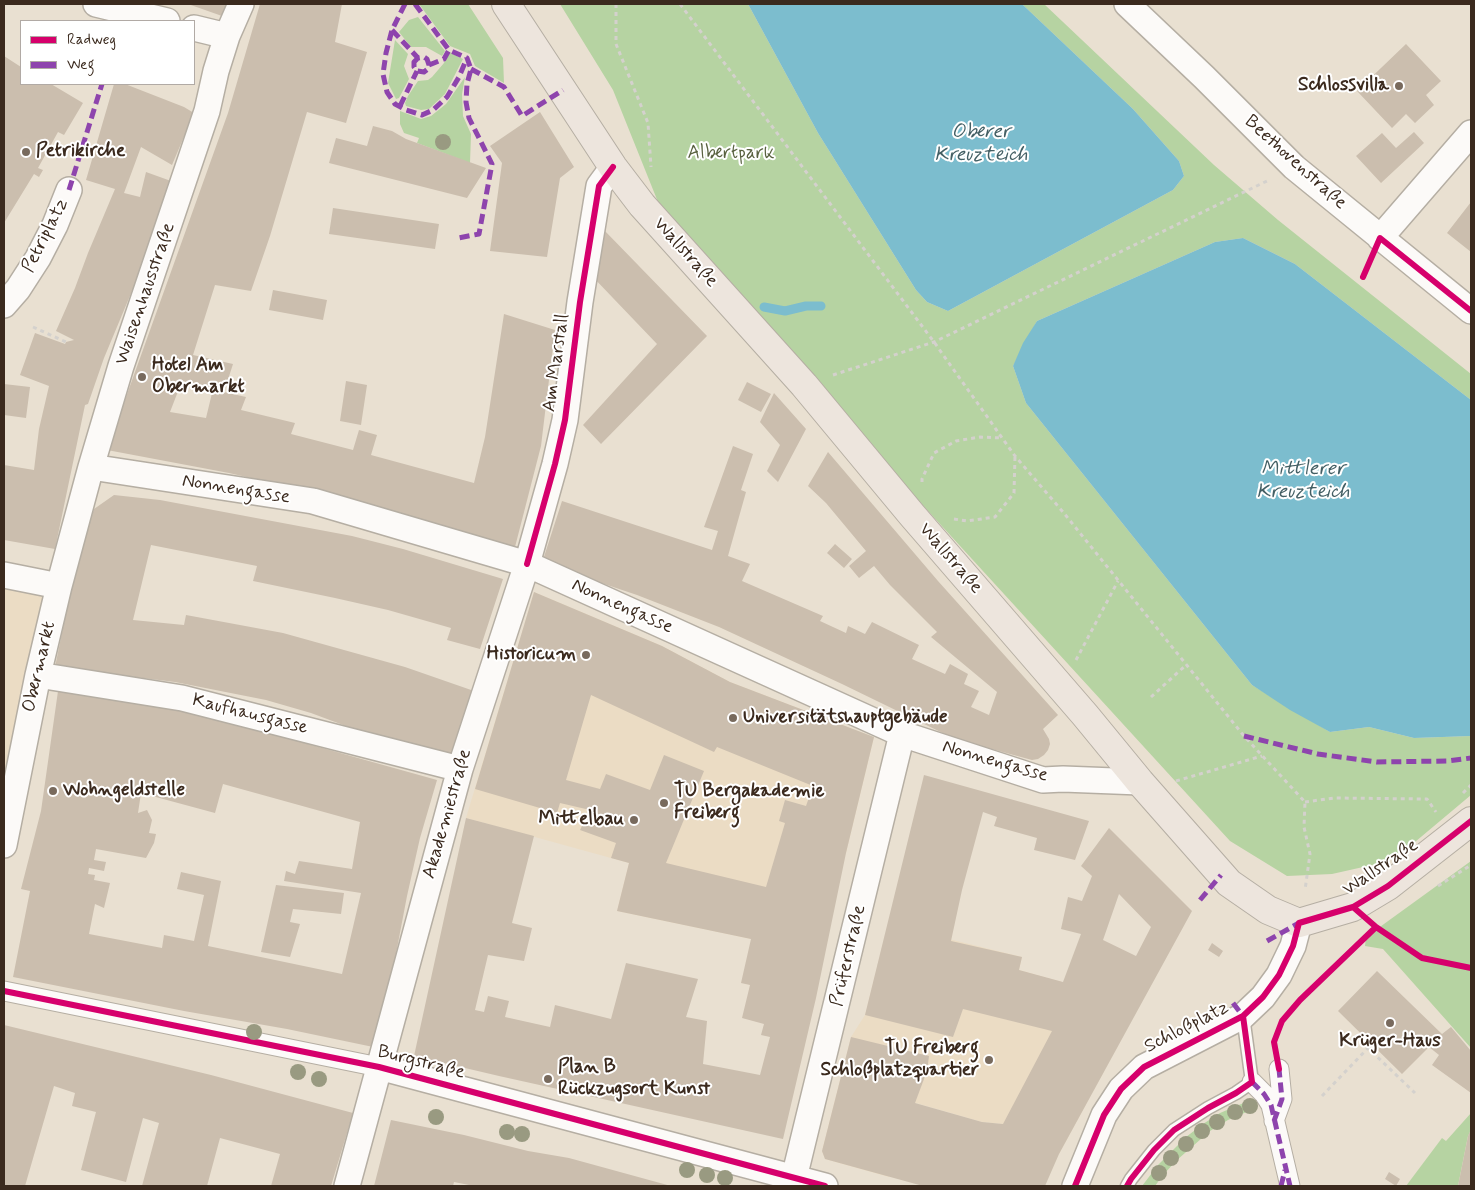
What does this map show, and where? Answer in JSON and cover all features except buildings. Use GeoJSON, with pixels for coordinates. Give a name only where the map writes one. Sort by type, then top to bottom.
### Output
{"type":"FeatureCollection","features":[{"type":"Feature","properties":{"kind":"main road","name":"Wallstraße"},"geometry":{"type":"LineString","coordinates":[[506,4],[613,167],[642,205],[804,385],[1143,786],[1229,883],[1268,910],[1300,923],[1353,907],[1388,886],[1471,821]]}},
{"type":"Feature","properties":{"kind":"street"},"geometry":{"type":"LineString","coordinates":[[96,4],[163,20]]}},
{"type":"Feature","properties":{"kind":"street","name":"Waisenhausstraße"},"geometry":{"type":"LineString","coordinates":[[59,586],[121,366],[207,112],[216,71],[227,36],[241,4]]}},
{"type":"Feature","properties":{"kind":"street","name":"Beethovenstraße"},"geometry":{"type":"LineString","coordinates":[[1127,4],[1204,77],[1294,167],[1471,311]]}},
{"type":"Feature","properties":{"kind":"street"},"geometry":{"type":"LineString","coordinates":[[195,28],[227,36]]}},
{"type":"Feature","properties":{"kind":"street"},"geometry":{"type":"LineString","coordinates":[[1380,238],[1471,133]]}},
{"type":"Feature","properties":{"kind":"street","name":"Am Marstall"},"geometry":{"type":"LineString","coordinates":[[527,564],[555,464],[565,420],[575,340],[599,186],[613,167]]}},
{"type":"Feature","properties":{"kind":"street","name":"Petriplatz"},"geometry":{"type":"LineString","coordinates":[[4,305],[18,290],[38,258],[55,225],[69,190]]}},
{"type":"Feature","properties":{"kind":"street","name":"Nonnengasse"},"geometry":{"type":"LineString","coordinates":[[91,467],[313,502],[527,564],[902,734],[1043,780],[1063,779],[1143,786]]}},
{"type":"Feature","properties":{"kind":"street","name":"Akademiestraße"},"geometry":{"type":"LineString","coordinates":[[347,1186],[460,769],[527,564]]}},
{"type":"Feature","properties":{"kind":"street"},"geometry":{"type":"LineString","coordinates":[[4,575],[59,586]]}},
{"type":"Feature","properties":{"kind":"street","name":"Obermarkt"},"geometry":{"type":"LineString","coordinates":[[4,845],[8,802],[59,586]]}},
{"type":"Feature","properties":{"kind":"street","name":"Kaufhausgasse"},"geometry":{"type":"LineString","coordinates":[[38,675],[182,698],[460,769]]}},
{"type":"Feature","properties":{"kind":"street","name":"Prüferstraße"},"geometry":{"type":"LineString","coordinates":[[784,1179],[902,734]]}},
{"type":"Feature","properties":{"kind":"street","name":"Schloßplatz"},"geometry":{"type":"LineString","coordinates":[[1075,1186],[1104,1115],[1121,1089],[1144,1067],[1243,1016],[1263,997],[1279,974],[1293,946],[1300,923]]}},
{"type":"Feature","properties":{"kind":"street","name":"Burgstraße"},"geometry":{"type":"LineString","coordinates":[[4,991],[379,1066],[784,1179],[825,1186]]}},
{"type":"Feature","properties":{"kind":"street"},"geometry":{"type":"LineString","coordinates":[[1274,1121],[1282,1099],[1279,1069]]}},
{"type":"Feature","properties":{"kind":"street"},"geometry":{"type":"LineString","coordinates":[[1252,1082],[1264,1094],[1270,1105],[1290,1186]]}},
{"type":"Feature","properties":{"kind":"street"},"geometry":{"type":"LineString","coordinates":[[1281,1186],[1285,1167]]}},
{"type":"Feature","properties":{"kind":"lane"},"geometry":{"type":"LineString","coordinates":[[1127,1186],[1154,1150],[1174,1130],[1252,1082],[1243,1016]]}},
{"type":"Feature","properties":{"kind":"path"},"geometry":{"type":"LineString","coordinates":[[616,4],[616,44],[648,123],[653,194],[642,205]]}},
{"type":"Feature","properties":{"kind":"path"},"geometry":{"type":"LineString","coordinates":[[680,4],[934,342],[1015,456],[1063,512],[1244,736],[1305,802],[1304,827],[1310,854],[1300,923]]}},
{"type":"Feature","properties":{"kind":"path"},"geometry":{"type":"LineString","coordinates":[[804,385],[934,342],[1294,167]]}},
{"type":"Feature","properties":{"kind":"path"},"geometry":{"type":"LineString","coordinates":[[32,327],[66,342]]}},
{"type":"Feature","properties":{"kind":"path"},"geometry":{"type":"LineString","coordinates":[[924,486],[922,479],[934,453],[956,441],[980,437],[1003,438]]}},
{"type":"Feature","properties":{"kind":"path"},"geometry":{"type":"LineString","coordinates":[[950,519],[966,521],[995,517],[1014,493],[1015,456]]}},
{"type":"Feature","properties":{"kind":"path"},"geometry":{"type":"LineString","coordinates":[[1062,690],[1080,650],[1118,582]]}},
{"type":"Feature","properties":{"kind":"path"},"geometry":{"type":"LineString","coordinates":[[1151,697],[1186,665]]}},
{"type":"Feature","properties":{"kind":"path"},"geometry":{"type":"LineString","coordinates":[[1143,786],[1262,756]]}},
{"type":"Feature","properties":{"kind":"path"},"geometry":{"type":"LineString","coordinates":[[1305,802],[1334,798],[1427,799],[1438,815]]}},
{"type":"Feature","properties":{"kind":"path"},"geometry":{"type":"LineString","coordinates":[[1279,1069],[1274,1042],[1282,1021],[1300,1000],[1376,927]]}},
{"type":"Feature","properties":{"kind":"path"},"geometry":{"type":"LineString","coordinates":[[1322,1096],[1368,1048],[1415,1093]]}},
{"type":"Feature","properties":{"kind":"shaded area"},"geometry":{"type":"Polygon","coordinates":[[[4,575],[59,586],[4,801],[4,575]]]}},
{"type":"Feature","properties":{"kind":"shaded area","name":"TU Bergakademie Freiberg"},"geometry":{"type":"Polygon","coordinates":[[[534,592],[662,646],[730,682],[874,737],[846,853],[751,939],[617,911],[629,863],[466,818],[534,592]]]}},
{"type":"Feature","properties":{"kind":"shaded area"},"geometry":{"type":"Polygon","coordinates":[[[888,924],[1022,957],[1019,970],[1140,1004],[1059,1154],[1003,1124],[982,1122],[916,1103],[889,1177],[825,1159],[822,1151],[851,1037],[865,1015],[888,924]]]}},
{"type":"Feature","properties":{"kind":"green space"},"geometry":{"type":"Polygon","coordinates":[[[419,4],[468,4],[503,58],[504,83],[475,66],[470,54],[450,46],[419,4]]]}},
{"type":"Feature","properties":{"kind":"green space","name":"Albertpark"},"geometry":{"type":"Polygon","coordinates":[[[560,4],[748,4],[818,133],[916,290],[927,302],[948,311],[1173,190],[1184,176],[1179,161],[1133,109],[1022,4],[1044,4],[1214,165],[1278,220],[1471,374],[1471,400],[1295,264],[1243,238],[1215,242],[1037,321],[1013,366],[1026,403],[1252,685],[1330,732],[1369,727],[1414,738],[1471,736],[1471,795],[1409,847],[1381,863],[1332,874],[1287,876],[1230,841],[907,488],[720,270],[658,202],[613,90],[560,4]]]}},
{"type":"Feature","properties":{"kind":"green space"},"geometry":{"type":"Polygon","coordinates":[[[418,17],[445,51],[442,56],[426,47],[411,47],[399,32],[409,20],[418,17]]]}},
{"type":"Feature","properties":{"kind":"green space"},"geometry":{"type":"Polygon","coordinates":[[[395,40],[408,54],[404,66],[409,79],[399,98],[396,99],[388,83],[395,40]]]}},
{"type":"Feature","properties":{"kind":"green space"},"geometry":{"type":"Polygon","coordinates":[[[449,52],[463,59],[445,94],[429,109],[421,110],[406,106],[405,103],[408,96],[418,81],[428,80],[432,77],[444,63],[449,52]]]}},
{"type":"Feature","properties":{"kind":"green space"},"geometry":{"type":"Polygon","coordinates":[[[465,77],[462,94],[463,116],[471,134],[470,163],[417,143],[419,138],[404,133],[400,124],[400,111],[421,119],[431,116],[446,104],[465,77]]]}},
{"type":"Feature","properties":{"kind":"green space"},"geometry":{"type":"Polygon","coordinates":[[[1471,861],[1471,1048],[1383,949],[1365,946],[1366,937],[1471,861]]]}},
{"type":"Feature","properties":{"kind":"green space"},"geometry":{"type":"Polygon","coordinates":[[[1253,1099],[1256,1108],[1228,1120],[1210,1131],[1177,1160],[1155,1186],[1142,1186],[1158,1165],[1186,1137],[1220,1113],[1253,1099]]]}},
{"type":"Feature","properties":{"kind":"green space"},"geometry":{"type":"Polygon","coordinates":[[[1471,1113],[1471,1130],[1468,1136],[1458,1186],[1406,1186],[1442,1138],[1446,1141],[1471,1113]]]}},
{"type":"Feature","properties":{"kind":"water","name":"Oberer Kreuzteich"},"geometry":{"type":"Polygon","coordinates":[[[748,4],[1022,4],[1133,109],[1179,161],[1184,176],[1173,190],[948,311],[927,302],[916,290],[818,133],[748,4]]]}},
{"type":"Feature","properties":{"kind":"water","name":"Mittlerer Kreuzteich"},"geometry":{"type":"Polygon","coordinates":[[[1243,238],[1295,264],[1471,400],[1471,736],[1414,738],[1369,727],[1330,732],[1290,710],[1252,685],[1026,403],[1013,366],[1023,343],[1037,321],[1215,242],[1243,238]]]}},
{"type":"Feature","properties":{"kind":"waterway"},"geometry":{"type":"LineString","coordinates":[[764,307],[785,311],[806,306],[821,306]]}},
{"type":"Feature","properties":{"kind":"marked path"},"geometry":{"type":"LineString","coordinates":[[405,4],[392,30],[383,74],[387,92],[395,104],[422,115],[433,110],[447,97],[459,77],[467,58]]}},
{"type":"Feature","properties":{"kind":"marked path"},"geometry":{"type":"LineString","coordinates":[[415,4],[449,50]]}},
{"type":"Feature","properties":{"kind":"marked path"},"geometry":{"type":"LineString","coordinates":[[392,30],[418,58],[424,57],[427,59],[429,68],[424,72],[417,71],[414,67],[414,62],[418,58]]}},
{"type":"Feature","properties":{"kind":"marked path"},"geometry":{"type":"LineString","coordinates":[[429,65],[444,59],[449,50],[467,58],[471,69],[467,84],[466,102],[469,118],[492,164],[479,234],[458,238]]}},
{"type":"Feature","properties":{"kind":"marked path"},"geometry":{"type":"LineString","coordinates":[[471,69],[504,87],[522,116],[563,90]]}},
{"type":"Feature","properties":{"kind":"marked path"},"geometry":{"type":"LineString","coordinates":[[400,106],[417,71]]}},
{"type":"Feature","properties":{"kind":"marked path"},"geometry":{"type":"LineString","coordinates":[[69,190],[102,85]]}},
{"type":"Feature","properties":{"kind":"marked path"},"geometry":{"type":"LineString","coordinates":[[1244,736],[1318,754],[1377,762],[1447,761],[1471,758]]}},
{"type":"Feature","properties":{"kind":"marked path"},"geometry":{"type":"LineString","coordinates":[[1200,900],[1221,875]]}},
{"type":"Feature","properties":{"kind":"marked path"},"geometry":{"type":"LineString","coordinates":[[1267,941],[1299,923]]}},
{"type":"Feature","properties":{"kind":"marked path"},"geometry":{"type":"LineString","coordinates":[[1233,1003],[1243,1016]]}},
{"type":"Feature","properties":{"kind":"marked path"},"geometry":{"type":"LineString","coordinates":[[1274,1121],[1282,1099],[1279,1069]]}},
{"type":"Feature","properties":{"kind":"marked path"},"geometry":{"type":"LineString","coordinates":[[1252,1082],[1264,1094],[1271,1105],[1290,1186]]}},
{"type":"Feature","properties":{"kind":"marked path"},"geometry":{"type":"LineString","coordinates":[[1281,1186],[1285,1170]]}},
{"type":"Feature","properties":{"kind":"cycle path"},"geometry":{"type":"LineString","coordinates":[[527,564],[555,464],[565,420],[580,302],[599,186],[613,167]]}},
{"type":"Feature","properties":{"kind":"cycle path"},"geometry":{"type":"LineString","coordinates":[[1363,277],[1380,238],[1471,311]]}},
{"type":"Feature","properties":{"kind":"cycle path"},"geometry":{"type":"LineString","coordinates":[[1075,1186],[1104,1115],[1121,1089],[1144,1067],[1243,1016],[1263,997],[1279,975],[1293,946],[1299,923],[1353,907],[1388,886],[1471,821]]}},
{"type":"Feature","properties":{"kind":"cycle path"},"geometry":{"type":"LineString","coordinates":[[1353,907],[1376,927],[1422,958],[1471,968]]}},
{"type":"Feature","properties":{"kind":"cycle path"},"geometry":{"type":"LineString","coordinates":[[1279,1069],[1274,1042],[1282,1021],[1300,1000],[1376,927]]}},
{"type":"Feature","properties":{"kind":"cycle path"},"geometry":{"type":"LineString","coordinates":[[4,991],[379,1067],[825,1186]]}},
{"type":"Feature","properties":{"kind":"cycle path"},"geometry":{"type":"LineString","coordinates":[[1127,1186],[1154,1150],[1174,1130],[1252,1082],[1243,1016]]}},
{"type":"Feature","properties":{"kind":"place","name":"Schlossvilla"},"geometry":{"type":"Point","coordinates":[1399,86]}},
{"type":"Feature","properties":{"kind":"place","name":"Petrikirche"},"geometry":{"type":"Point","coordinates":[26,152]}},
{"type":"Feature","properties":{"kind":"place","name":"Hotel Am Obermarkt"},"geometry":{"type":"Point","coordinates":[142,377]}},
{"type":"Feature","properties":{"kind":"place","name":"Historicum"},"geometry":{"type":"Point","coordinates":[586,655]}},
{"type":"Feature","properties":{"kind":"place","name":"Universitätshauptgebäude"},"geometry":{"type":"Point","coordinates":[733,718]}},
{"type":"Feature","properties":{"kind":"place","name":"Wohngeldstelle"},"geometry":{"type":"Point","coordinates":[53,791]}},
{"type":"Feature","properties":{"kind":"place","name":"TU Bergakademie Freiberg"},"geometry":{"type":"Point","coordinates":[664,803]}},
{"type":"Feature","properties":{"kind":"place","name":"Mittelbau"},"geometry":{"type":"Point","coordinates":[634,820]}},
{"type":"Feature","properties":{"kind":"place","name":"Krüger-Haus"},"geometry":{"type":"Point","coordinates":[1390,1023]}},
{"type":"Feature","properties":{"kind":"place","name":"TU Freiberg Schloßplatzquartier"},"geometry":{"type":"Point","coordinates":[989,1060]}},
{"type":"Feature","properties":{"kind":"place","name":"Plan B Rückzugsort Kunst"},"geometry":{"type":"Point","coordinates":[548,1079]}}]}
